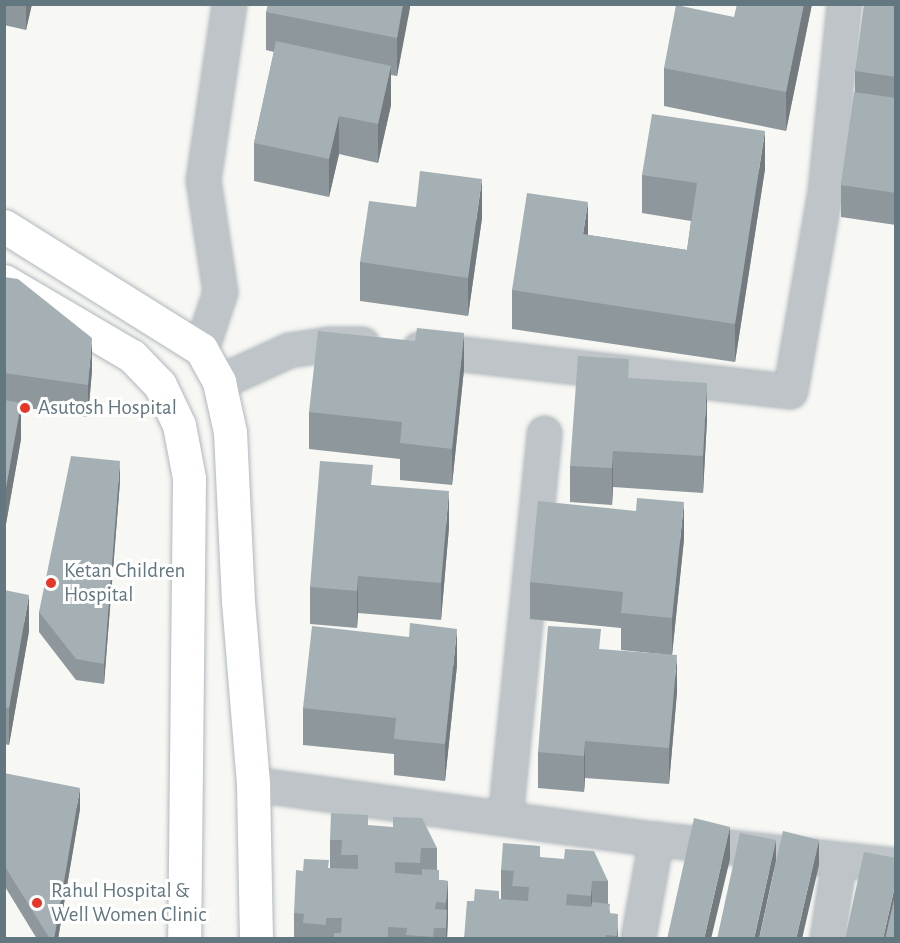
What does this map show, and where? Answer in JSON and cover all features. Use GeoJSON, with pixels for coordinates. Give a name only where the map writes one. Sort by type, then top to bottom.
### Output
{"type":"FeatureCollection","features":[{"type":"Feature","properties":{"kind":"street"},"geometry":{"type":"LineString","coordinates":[[201,349],[220,292],[202,180],[229,4]]}},
{"type":"Feature","properties":{"kind":"street"},"geometry":{"type":"LineString","coordinates":[[219,382],[289,350],[329,344],[376,344],[790,391],[825,190],[844,4]]}},
{"type":"Feature","properties":{"kind":"street"},"geometry":{"type":"LineString","coordinates":[[4,226],[201,349],[219,382],[230,432],[238,601],[253,784],[256,939]]}},
{"type":"Feature","properties":{"kind":"street"},"geometry":{"type":"LineString","coordinates":[[4,280],[132,356],[160,385],[178,425],[189,478],[183,939]]}},
{"type":"Feature","properties":{"kind":"street"},"geometry":{"type":"LineString","coordinates":[[505,818],[544,433]]}},
{"type":"Feature","properties":{"kind":"street"},"geometry":{"type":"LineString","coordinates":[[253,784],[656,839],[896,865]]}},
{"type":"Feature","properties":{"kind":"street"},"geometry":{"type":"LineString","coordinates":[[638,939],[656,839]]}},
{"type":"Feature","properties":{"kind":"street"},"geometry":{"type":"LineString","coordinates":[[827,939],[839,860]]}},
{"type":"Feature","properties":{"kind":"building"},"geometry":{"type":"Polygon","coordinates":[[[268,4],[403,4],[397,38],[266,12],[268,4]]]}},
{"type":"Feature","properties":{"kind":"building"},"geometry":{"type":"Polygon","coordinates":[[[737,4],[804,4],[786,92],[664,68],[676,5],[734,17],[737,4]]]}},
{"type":"Feature","properties":{"kind":"building"},"geometry":{"type":"Polygon","coordinates":[[[864,4],[896,4],[896,77],[855,71],[864,4]]]}},
{"type":"Feature","properties":{"kind":"building"},"geometry":{"type":"Polygon","coordinates":[[[276,41],[391,66],[378,124],[339,116],[329,159],[254,143],[276,41]]]}},
{"type":"Feature","properties":{"kind":"building"},"geometry":{"type":"Polygon","coordinates":[[[854,92],[896,98],[896,193],[841,185],[854,92]]]}},
{"type":"Feature","properties":{"kind":"building"},"geometry":{"type":"Polygon","coordinates":[[[652,114],[765,131],[735,324],[512,290],[527,193],[588,202],[583,234],[687,250],[697,183],[642,175],[652,114]]]}},
{"type":"Feature","properties":{"kind":"building"},"geometry":{"type":"Polygon","coordinates":[[[420,171],[482,179],[468,278],[360,262],[369,201],[416,207],[420,171]]]}},
{"type":"Feature","properties":{"kind":"building"},"geometry":{"type":"Polygon","coordinates":[[[4,277],[18,279],[92,338],[88,385],[4,373],[4,277]]]}},
{"type":"Feature","properties":{"kind":"building"},"geometry":{"type":"Polygon","coordinates":[[[417,328],[464,333],[452,449],[400,443],[402,422],[309,412],[318,331],[415,341],[417,328]]]}},
{"type":"Feature","properties":{"kind":"building"},"geometry":{"type":"Polygon","coordinates":[[[578,356],[629,359],[628,378],[707,383],[703,456],[613,451],[612,468],[570,466],[578,356]]]}},
{"type":"Feature","properties":{"kind":"building"},"geometry":{"type":"Polygon","coordinates":[[[4,400],[21,403],[4,499],[4,400]]]}},
{"type":"Feature","properties":{"kind":"building"},"geometry":{"type":"Polygon","coordinates":[[[71,456],[120,461],[104,664],[76,659],[39,612],[71,456]]]}},
{"type":"Feature","properties":{"kind":"building"},"geometry":{"type":"Polygon","coordinates":[[[320,461],[373,465],[371,485],[449,491],[441,583],[358,576],[357,591],[310,587],[320,461]]]}},
{"type":"Feature","properties":{"kind":"building"},"geometry":{"type":"Polygon","coordinates":[[[637,498],[684,502],[672,618],[621,613],[623,592],[530,582],[538,501],[636,511],[637,498]]]}},
{"type":"Feature","properties":{"kind":"building"},"geometry":{"type":"Polygon","coordinates":[[[4,590],[29,595],[9,708],[4,708],[4,590]]]}},
{"type":"Feature","properties":{"kind":"building"},"geometry":{"type":"Polygon","coordinates":[[[410,623],[457,629],[445,744],[394,739],[396,718],[303,708],[312,626],[409,637],[410,623]]]}},
{"type":"Feature","properties":{"kind":"building"},"geometry":{"type":"Polygon","coordinates":[[[548,626],[601,629],[599,649],[677,655],[669,748],[585,741],[584,756],[538,752],[548,626]]]}},
{"type":"Feature","properties":{"kind":"building"},"geometry":{"type":"Polygon","coordinates":[[[4,773],[80,788],[54,939],[50,939],[4,865],[4,773]]]}},
{"type":"Feature","properties":{"kind":"building"},"geometry":{"type":"Polygon","coordinates":[[[331,813],[368,815],[368,825],[393,827],[393,817],[422,818],[437,848],[421,848],[420,863],[395,862],[395,873],[422,875],[422,869],[439,870],[439,880],[448,881],[446,903],[436,902],[435,909],[447,910],[446,928],[434,928],[433,937],[406,935],[407,928],[388,927],[388,939],[334,939],[334,933],[341,933],[342,918],[326,918],[326,925],[303,923],[304,914],[294,913],[296,870],[303,871],[304,859],[329,860],[328,868],[358,869],[358,855],[341,855],[342,840],[330,840],[331,813]]]}},
{"type":"Feature","properties":{"kind":"building"},"geometry":{"type":"Polygon","coordinates":[[[694,818],[730,827],[704,939],[667,939],[694,818]]]}},
{"type":"Feature","properties":{"kind":"building"},"geometry":{"type":"Polygon","coordinates":[[[783,831],[819,840],[796,939],[759,939],[783,831]]]}},
{"type":"Feature","properties":{"kind":"building"},"geometry":{"type":"Polygon","coordinates":[[[740,833],[776,840],[754,939],[717,939],[740,833]]]}},
{"type":"Feature","properties":{"kind":"building"},"geometry":{"type":"Polygon","coordinates":[[[503,843],[540,846],[540,857],[564,859],[565,849],[594,851],[608,881],[592,881],[591,896],[567,894],[566,905],[591,907],[592,902],[610,904],[609,913],[618,914],[617,936],[606,935],[605,939],[464,939],[467,901],[474,901],[475,889],[499,891],[499,899],[528,901],[529,887],[512,886],[514,871],[501,870],[503,843]]]}},
{"type":"Feature","properties":{"kind":"building"},"geometry":{"type":"Polygon","coordinates":[[[864,852],[896,858],[896,881],[883,939],[845,939],[864,852]]]}},
{"type":"Feature","properties":{"kind":"building"},"geometry":{"type":"Polygon","coordinates":[[[896,891],[896,939],[885,939],[896,891]]]}},
{"type":"Feature","properties":{"kind":"place","name":"Asutosh Hospital"},"geometry":{"type":"Point","coordinates":[25,408]}},
{"type":"Feature","properties":{"kind":"place","name":"Ketan Children Hospital"},"geometry":{"type":"Point","coordinates":[51,583]}},
{"type":"Feature","properties":{"kind":"place","name":"Rahul Hospital & Well Women Clinic"},"geometry":{"type":"Point","coordinates":[37,903]}}]}
